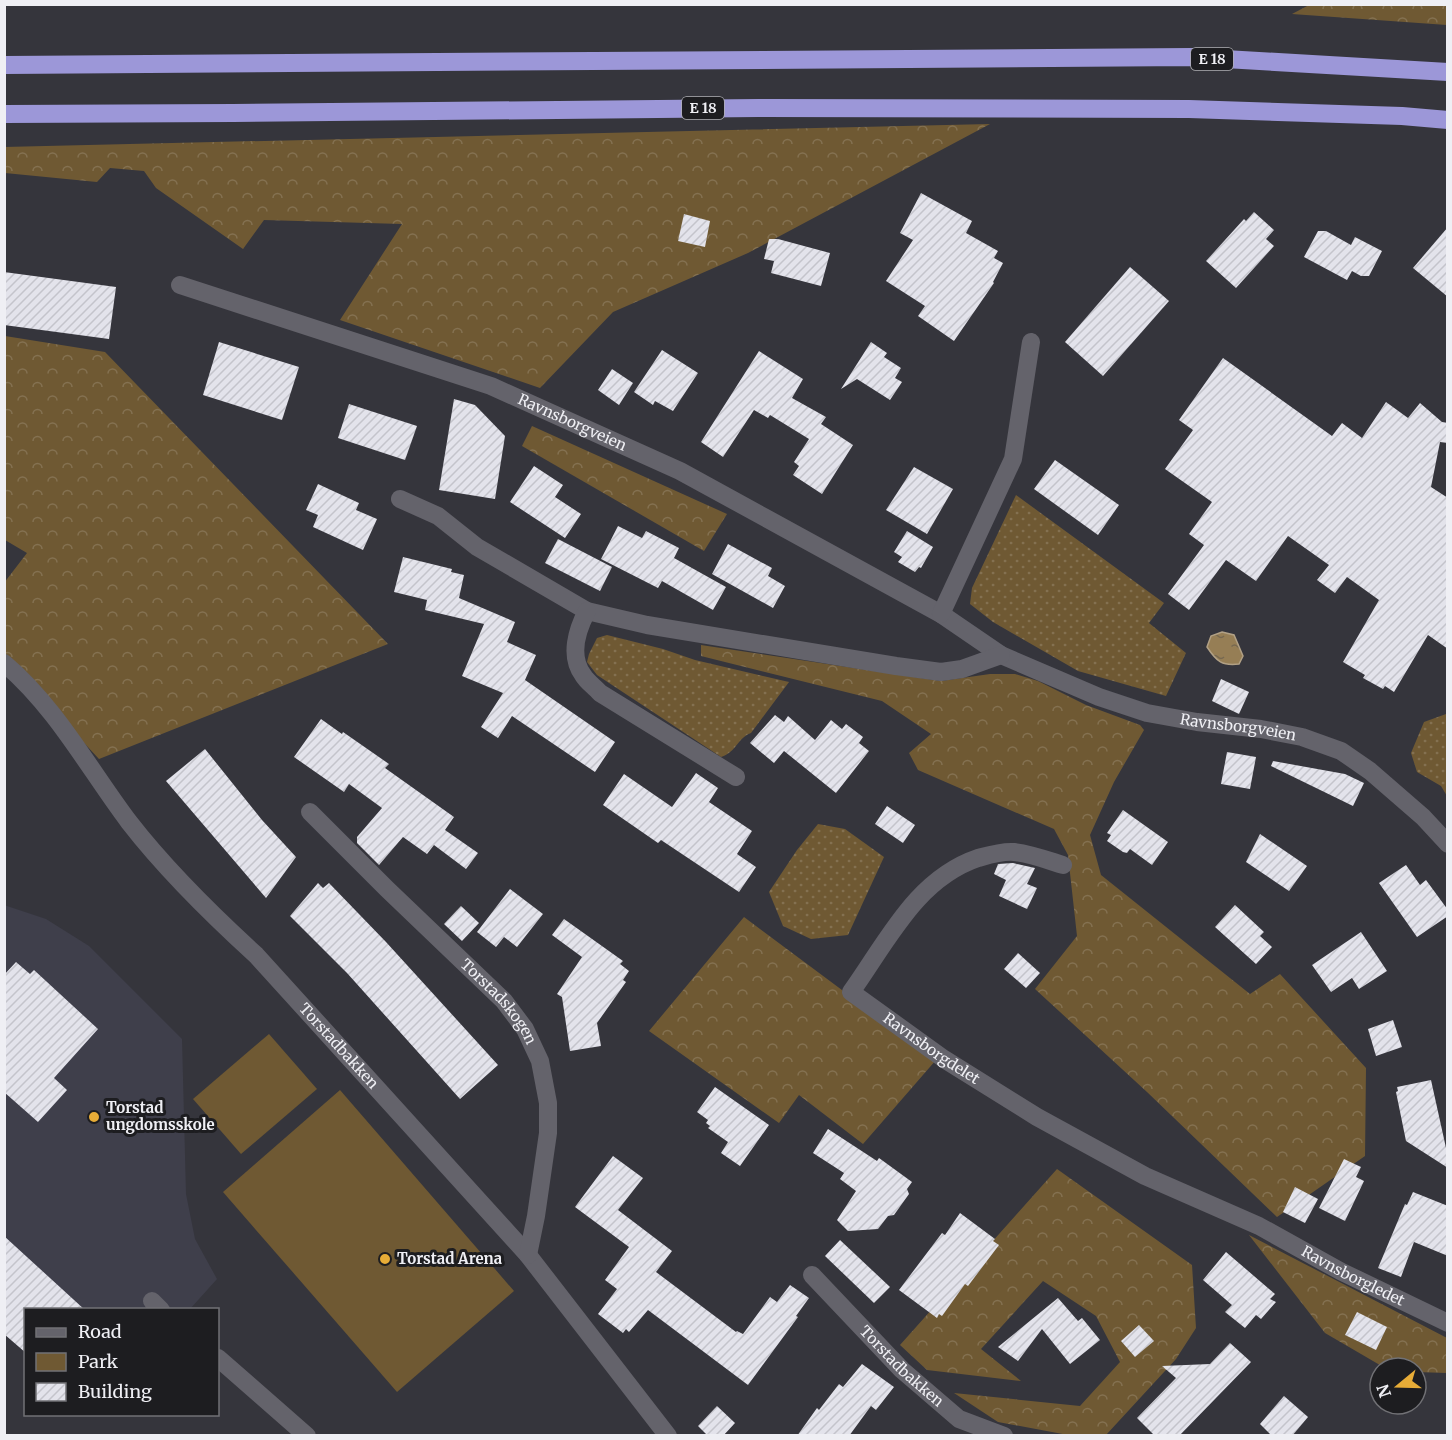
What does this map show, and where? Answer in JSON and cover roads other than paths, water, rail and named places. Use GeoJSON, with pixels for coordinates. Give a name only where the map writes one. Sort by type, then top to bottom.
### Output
{"type":"FeatureCollection","features":[{"type":"Feature","properties":{"kind":"highway","name":"E 18"},"geometry":{"type":"LineString","coordinates":[[4,65],[1191,57],[1448,72]]}},
{"type":"Feature","properties":{"kind":"highway","name":"E 18"},"geometry":{"type":"LineString","coordinates":[[4,114],[758,108],[1189,108],[1402,116],[1448,120]]}},
{"type":"Feature","properties":{"kind":"highway","name":"E 18"},"geometry":{"type":"LineString","coordinates":[[1402,116],[1448,127]]}},
{"type":"Feature","properties":{"kind":"street","name":"Ravnsborgveien"},"geometry":{"type":"LineString","coordinates":[[180,285],[491,386],[680,471],[941,614],[1001,655],[1099,697],[1147,713],[1302,737],[1341,751],[1370,771],[1406,801],[1448,844]]}},
{"type":"Feature","properties":{"kind":"street"},"geometry":{"type":"LineString","coordinates":[[941,614],[1013,459],[1031,342]]}},
{"type":"Feature","properties":{"kind":"street"},"geometry":{"type":"LineString","coordinates":[[400,499],[438,516],[477,547],[587,610],[647,625],[941,672],[962,669],[1001,655]]}},
{"type":"Feature","properties":{"kind":"street"},"geometry":{"type":"LineString","coordinates":[[587,610],[575,641],[576,661],[583,676],[600,693],[736,777]]}},
{"type":"Feature","properties":{"kind":"street","name":"Torstadbakken"},"geometry":{"type":"LineString","coordinates":[[4,663],[17,674],[49,711],[130,822],[166,865],[212,914],[256,955],[528,1255],[668,1436]]}},
{"type":"Feature","properties":{"kind":"street","name":"Torstadskogen"},"geometry":{"type":"LineString","coordinates":[[310,812],[504,1001],[525,1029],[540,1061],[548,1102],[544,1157],[528,1255]]}},
{"type":"Feature","properties":{"kind":"street","name":"Ravnsborgdelet"},"geometry":{"type":"LineString","coordinates":[[1063,865],[1013,852],[989,855],[962,864],[927,888],[912,905],[851,992],[945,1059],[1038,1117],[1145,1176],[1259,1226]]}},
{"type":"Feature","properties":{"kind":"street","name":"Ravnsborgledet"},"geometry":{"type":"LineString","coordinates":[[1259,1226],[1342,1272],[1448,1323]]}},
{"type":"Feature","properties":{"kind":"street","name":"Torstadbakken"},"geometry":{"type":"LineString","coordinates":[[812,1275],[902,1370],[959,1419],[1004,1436]]}},
{"type":"Feature","properties":{"kind":"street"},"geometry":{"type":"LineString","coordinates":[[219,1359],[307,1436]]}},
{"type":"Feature","properties":{"kind":"water"},"geometry":{"type":"Polygon","coordinates":[[[1222,632],[1234,635],[1243,656],[1239,664],[1220,662],[1207,647],[1211,636],[1222,632]]]}},
{"type":"Feature","properties":{"kind":"place","name":"Torstad ungdomsskole"},"geometry":{"type":"Point","coordinates":[94,1117]}},
{"type":"Feature","properties":{"kind":"place","name":"Torstad Arena"},"geometry":{"type":"Point","coordinates":[385,1259]}}]}
